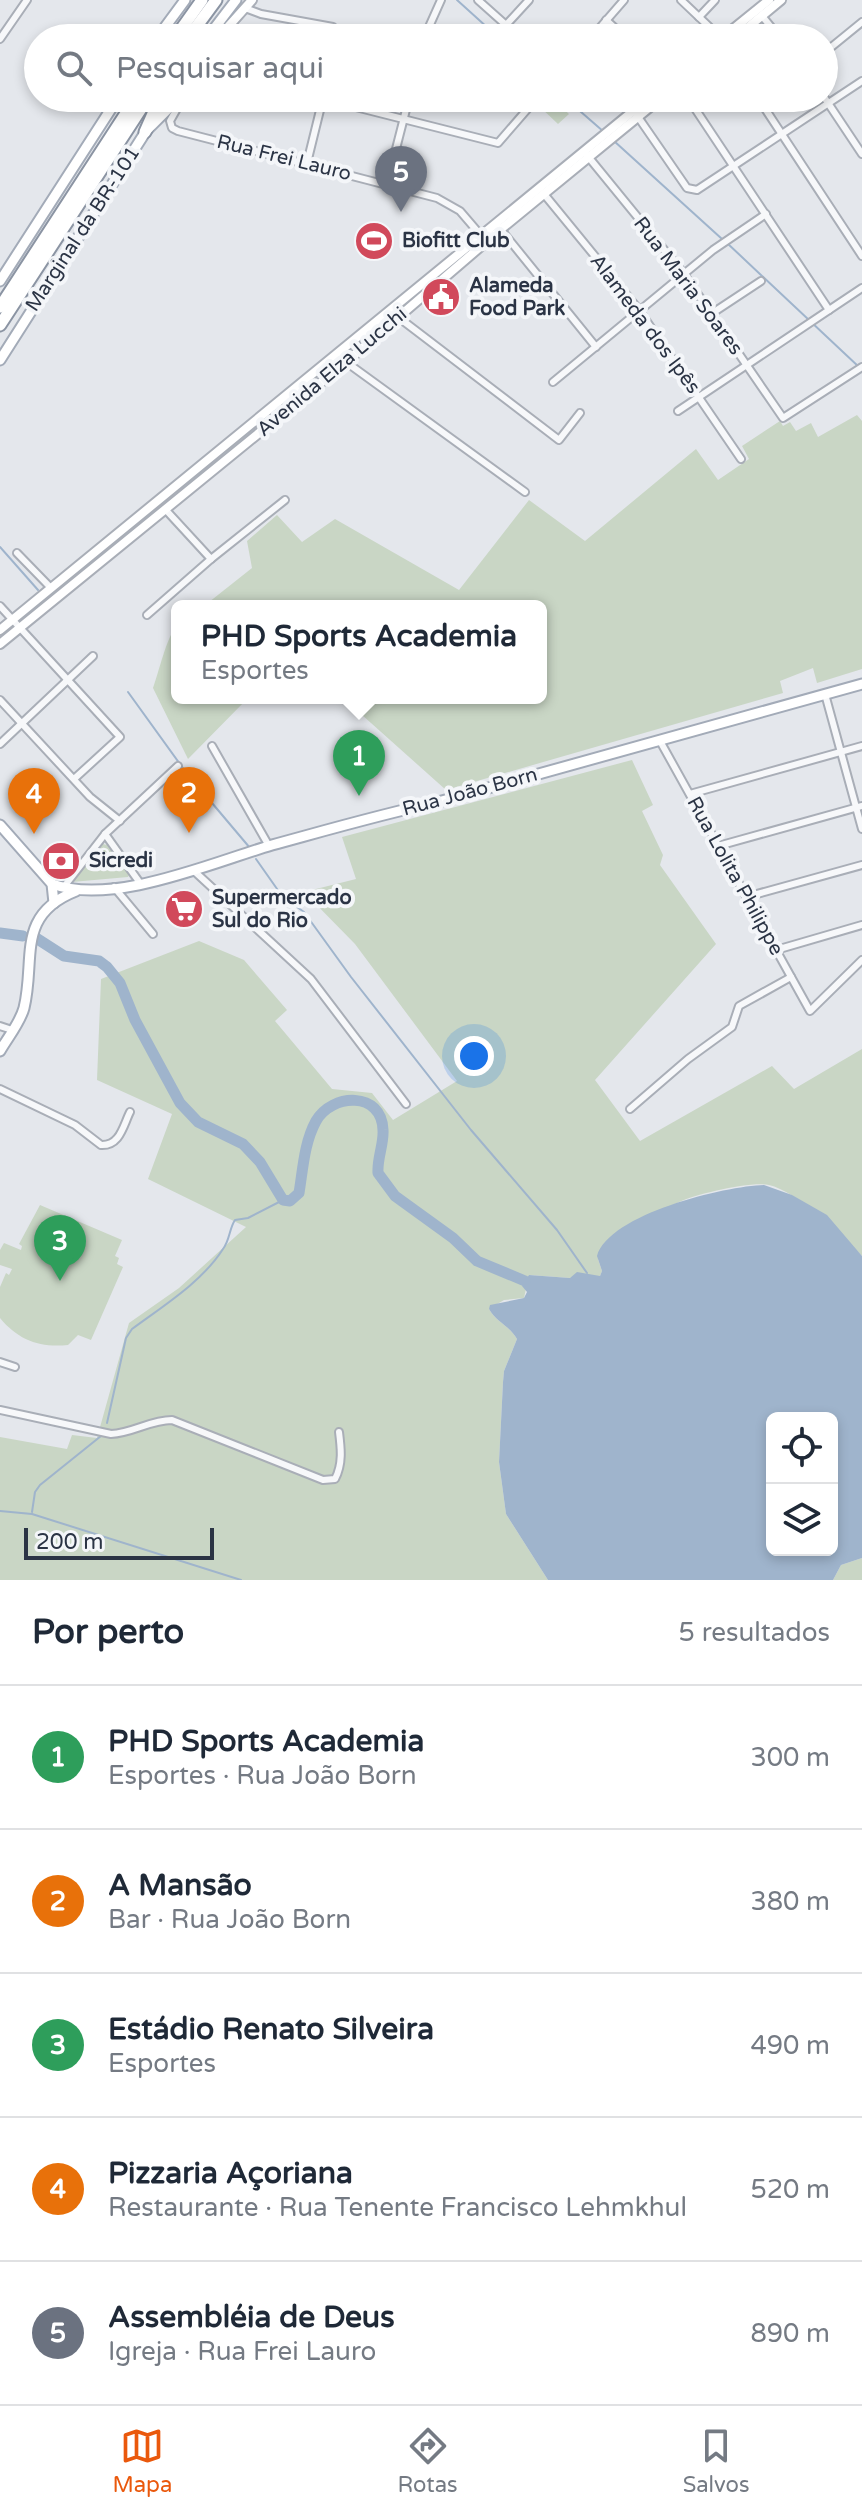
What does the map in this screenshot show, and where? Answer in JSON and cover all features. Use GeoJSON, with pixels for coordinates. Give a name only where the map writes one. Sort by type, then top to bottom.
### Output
{"type":"FeatureCollection","features":[{"type":"Feature","properties":{"kind":"highway"},"geometry":{"type":"LineString","coordinates":[[185,24],[202,0]]}},
{"type":"Feature","properties":{"kind":"highway"},"geometry":{"type":"LineString","coordinates":[[198,24],[216,0]]}},
{"type":"Feature","properties":{"kind":"highway"},"geometry":{"type":"LineString","coordinates":[[0,307],[127,112]]}},
{"type":"Feature","properties":{"kind":"highway"},"geometry":{"type":"LineString","coordinates":[[0,325],[139,112]]}},
{"type":"Feature","properties":{"kind":"highway"},"geometry":{"type":"LineString","coordinates":[[145,132],[154,112]]}},
{"type":"Feature","properties":{"kind":"main road"},"geometry":{"type":"LineString","coordinates":[[218,24],[236,0]]}},
{"type":"Feature","properties":{"kind":"main road"},"geometry":{"type":"LineString","coordinates":[[231,24],[252,0]]}},
{"type":"Feature","properties":{"kind":"main road"},"geometry":{"type":"LineString","coordinates":[[739,24],[769,0]]}},
{"type":"Feature","properties":{"kind":"main road"},"geometry":{"type":"LineString","coordinates":[[752,24],[781,0]]}},
{"type":"Feature","properties":{"kind":"main road"},"geometry":{"type":"LineString","coordinates":[[167,24],[183,1]]}},
{"type":"Feature","properties":{"kind":"main road"},"geometry":{"type":"LineString","coordinates":[[0,281],[110,112]]}},
{"type":"Feature","properties":{"kind":"main road","name":"Marginal da BR-101"},"geometry":{"type":"LineString","coordinates":[[0,360],[158,112]]}},
{"type":"Feature","properties":{"kind":"main road"},"geometry":{"type":"LineString","coordinates":[[145,132],[166,112]]}},
{"type":"Feature","properties":{"kind":"main road","name":"Avenida Elza Lucchi"},"geometry":{"type":"LineString","coordinates":[[0,644],[346,362],[498,226],[639,112]]}},
{"type":"Feature","properties":{"kind":"main road","name":"Avenida Elza Lucchi"},"geometry":{"type":"LineString","coordinates":[[498,226],[544,194],[586,155]]}},
{"type":"Feature","properties":{"kind":"main road","name":"Avenida Elza Lucchi"},"geometry":{"type":"LineString","coordinates":[[0,630],[270,408],[484,238]]}},
{"type":"Feature","properties":{"kind":"main road"},"geometry":{"type":"LineString","coordinates":[[270,408],[279,417]]}},
{"type":"Feature","properties":{"kind":"main road","name":"Rua João Born"},"geometry":{"type":"LineString","coordinates":[[77,891],[140,883],[193,870],[269,846],[862,684]]}},
{"type":"Feature","properties":{"kind":"main road"},"geometry":{"type":"LineString","coordinates":[[0,825],[52,884],[77,891]]}},
{"type":"Feature","properties":{"kind":"main road"},"geometry":{"type":"LineString","coordinates":[[52,884],[54,903]]}},
{"type":"Feature","properties":{"kind":"main road"},"geometry":{"type":"LineString","coordinates":[[0,1051],[21,1019],[31,939],[39,919],[54,903],[77,891]]}},
{"type":"Feature","properties":{"kind":"street"},"geometry":{"type":"LineString","coordinates":[[0,39],[27,0]]}},
{"type":"Feature","properties":{"kind":"street"},"geometry":{"type":"LineString","coordinates":[[430,24],[441,0]]}},
{"type":"Feature","properties":{"kind":"street"},"geometry":{"type":"LineString","coordinates":[[478,0],[505,24]]}},
{"type":"Feature","properties":{"kind":"street"},"geometry":{"type":"LineString","coordinates":[[507,24],[529,0]]}},
{"type":"Feature","properties":{"kind":"street"},"geometry":{"type":"LineString","coordinates":[[603,24],[624,0]]}},
{"type":"Feature","properties":{"kind":"street"},"geometry":{"type":"LineString","coordinates":[[681,0],[707,24]]}},
{"type":"Feature","properties":{"kind":"street"},"geometry":{"type":"LineString","coordinates":[[699,17],[715,0]]}},
{"type":"Feature","properties":{"kind":"street"},"geometry":{"type":"LineString","coordinates":[[245,8],[316,24]]}},
{"type":"Feature","properties":{"kind":"street"},"geometry":{"type":"LineString","coordinates":[[762,16],[769,24]]}},
{"type":"Feature","properties":{"kind":"street"},"geometry":{"type":"LineString","coordinates":[[606,20],[610,24]]}},
{"type":"Feature","properties":{"kind":"street"},"geometry":{"type":"LineString","coordinates":[[838,42],[862,22]]}},
{"type":"Feature","properties":{"kind":"street"},"geometry":{"type":"LineString","coordinates":[[0,23],[10,24]]}},
{"type":"Feature","properties":{"kind":"street"},"geometry":{"type":"LineString","coordinates":[[838,94],[862,81]]}},
{"type":"Feature","properties":{"kind":"street","name":"Rua Frei Lauro"},"geometry":{"type":"LineString","coordinates":[[175,112],[169,125],[178,131],[437,198],[454,205],[484,238]]}},
{"type":"Feature","properties":{"kind":"street"},"geometry":{"type":"LineString","coordinates":[[307,163],[319,112]]}},
{"type":"Feature","properties":{"kind":"street"},"geometry":{"type":"LineString","coordinates":[[377,112],[498,143],[525,112]]}},
{"type":"Feature","properties":{"kind":"street"},"geometry":{"type":"LineString","coordinates":[[387,184],[406,112]]}},
{"type":"Feature","properties":{"kind":"street"},"geometry":{"type":"LineString","coordinates":[[697,112],[829,310]]}},
{"type":"Feature","properties":{"kind":"street"},"geometry":{"type":"LineString","coordinates":[[767,112],[862,256]]}},
{"type":"Feature","properties":{"kind":"street"},"geometry":{"type":"LineString","coordinates":[[636,114],[687,188],[694,191],[734,167],[811,112]]}},
{"type":"Feature","properties":{"kind":"street"},"geometry":{"type":"LineString","coordinates":[[834,112],[861,151]]}},
{"type":"Feature","properties":{"kind":"street","name":"Rua Maria Soares"},"geometry":{"type":"LineString","coordinates":[[586,155],[684,274],[783,418],[860,371]]}},
{"type":"Feature","properties":{"kind":"street","name":"Alameda dos Ipês"},"geometry":{"type":"LineString","coordinates":[[544,194],[639,310],[741,459]]}},
{"type":"Feature","properties":{"kind":"street"},"geometry":{"type":"LineString","coordinates":[[553,382],[721,244],[766,214]]}},
{"type":"Feature","properties":{"kind":"street"},"geometry":{"type":"LineString","coordinates":[[498,226],[596,347]]}},
{"type":"Feature","properties":{"kind":"street"},"geometry":{"type":"LineString","coordinates":[[711,314],[761,281]]}},
{"type":"Feature","properties":{"kind":"street"},"geometry":{"type":"LineString","coordinates":[[678,411],[862,288]]}},
{"type":"Feature","properties":{"kind":"street"},"geometry":{"type":"LineString","coordinates":[[398,317],[559,440],[580,413]]}},
{"type":"Feature","properties":{"kind":"street"},"geometry":{"type":"LineString","coordinates":[[346,362],[525,492]]}},
{"type":"Feature","properties":{"kind":"street"},"geometry":{"type":"LineString","coordinates":[[147,615],[285,500]]}},
{"type":"Feature","properties":{"kind":"street"},"geometry":{"type":"LineString","coordinates":[[165,509],[211,559]]}},
{"type":"Feature","properties":{"kind":"street"},"geometry":{"type":"LineString","coordinates":[[17,553],[51,588]]}},
{"type":"Feature","properties":{"kind":"street"},"geometry":{"type":"LineString","coordinates":[[0,606],[120,737],[74,779]]}},
{"type":"Feature","properties":{"kind":"street"},"geometry":{"type":"LineString","coordinates":[[0,744],[93,656]]}},
{"type":"Feature","properties":{"kind":"street"},"geometry":{"type":"LineString","coordinates":[[825,694],[859,806],[862,829]]}},
{"type":"Feature","properties":{"kind":"street"},"geometry":{"type":"LineString","coordinates":[[0,700],[90,797],[120,821]]}},
{"type":"Feature","properties":{"kind":"street","name":"Rua Lolita Philippe"},"geometry":{"type":"LineString","coordinates":[[660,741],[810,1011],[862,960]]}},
{"type":"Feature","properties":{"kind":"street"},"geometry":{"type":"LineString","coordinates":[[212,746],[269,846]]}},
{"type":"Feature","properties":{"kind":"street"},"geometry":{"type":"LineString","coordinates":[[690,794],[862,746]]}},
{"type":"Feature","properties":{"kind":"street"},"geometry":{"type":"LineString","coordinates":[[63,888],[105,834],[178,766]]}},
{"type":"Feature","properties":{"kind":"street"},"geometry":{"type":"LineString","coordinates":[[718,846],[859,806]]}},
{"type":"Feature","properties":{"kind":"street"},"geometry":{"type":"LineString","coordinates":[[105,834],[140,883]]}},
{"type":"Feature","properties":{"kind":"street"},"geometry":{"type":"LineString","coordinates":[[746,897],[862,865]]}},
{"type":"Feature","properties":{"kind":"street"},"geometry":{"type":"LineString","coordinates":[[193,870],[311,979],[406,1104]]}},
{"type":"Feature","properties":{"kind":"street"},"geometry":{"type":"LineString","coordinates":[[114,887],[153,934]]}},
{"type":"Feature","properties":{"kind":"street"},"geometry":{"type":"LineString","coordinates":[[776,950],[862,925]]}},
{"type":"Feature","properties":{"kind":"street"},"geometry":{"type":"LineString","coordinates":[[630,1109],[688,1059],[732,1027],[739,1006],[791,977]]}},
{"type":"Feature","properties":{"kind":"street"},"geometry":{"type":"LineString","coordinates":[[0,1026],[12,1030]]}},
{"type":"Feature","properties":{"kind":"street"},"geometry":{"type":"LineString","coordinates":[[0,1089],[75,1125],[101,1145],[108,1146],[116,1141],[130,1112]]}},
{"type":"Feature","properties":{"kind":"street"},"geometry":{"type":"LineString","coordinates":[[0,1362],[15,1367]]}},
{"type":"Feature","properties":{"kind":"street"},"geometry":{"type":"LineString","coordinates":[[0,1410],[111,1434],[120,1434],[157,1421],[179,1421],[224,1443],[329,1481],[335,1479],[340,1464],[339,1432]]}},
{"type":"Feature","properties":{"kind":"green space"},"geometry":{"type":"Polygon","coordinates":[[[545,112],[569,114],[558,124],[545,112]]]}},
{"type":"Feature","properties":{"kind":"green space"},"geometry":{"type":"Polygon","coordinates":[[[857,415],[862,421],[862,669],[817,683],[813,668],[780,681],[783,693],[446,790],[350,704],[547,704],[547,600],[212,600],[252,568],[247,541],[277,515],[302,542],[335,519],[459,590],[529,500],[585,541],[696,449],[718,480],[749,459],[742,446],[780,421],[783,426],[790,422],[796,431],[811,423],[818,437],[857,415]]]}},
{"type":"Feature","properties":{"kind":"green space"},"geometry":{"type":"Polygon","coordinates":[[[171,636],[171,704],[242,704],[188,759],[153,688],[171,636]]]}},
{"type":"Feature","properties":{"kind":"green space"},"geometry":{"type":"Polygon","coordinates":[[[632,760],[653,805],[642,811],[663,855],[660,865],[716,944],[595,1080],[640,1141],[772,1066],[794,1089],[862,1049],[862,1256],[832,1226],[780,1189],[761,1184],[737,1187],[687,1199],[659,1214],[598,1259],[602,1271],[600,1276],[570,1278],[529,1275],[524,1298],[504,1300],[489,1309],[517,1339],[504,1371],[503,1382],[499,1462],[506,1514],[548,1580],[0,1580],[0,1437],[67,1449],[72,1435],[97,1438],[129,1323],[179,1288],[246,1227],[148,1179],[172,1114],[97,1080],[101,979],[199,941],[244,960],[287,1010],[275,1021],[332,1089],[372,1093],[393,1120],[457,1081],[355,944],[304,892],[356,879],[342,837],[632,760]]]}},
{"type":"Feature","properties":{"kind":"green space"},"geometry":{"type":"Polygon","coordinates":[[[103,844],[107,845],[128,877],[72,882],[103,844]]]}},
{"type":"Feature","properties":{"kind":"green space"},"geometry":{"type":"Polygon","coordinates":[[[40,1205],[122,1240],[115,1256],[119,1258],[117,1264],[123,1267],[91,1340],[78,1335],[68,1345],[39,1344],[14,1332],[0,1318],[0,1287],[6,1273],[9,1275],[12,1269],[0,1265],[0,1250],[4,1243],[21,1250],[19,1244],[40,1205]]]}},
{"type":"Feature","properties":{"kind":"green space"},"geometry":{"type":"Polygon","coordinates":[[[862,1558],[862,1580],[833,1580],[841,1565],[862,1558]]]}},
{"type":"Feature","properties":{"kind":"water"},"geometry":{"type":"Polygon","coordinates":[[[764,1185],[792,1195],[827,1215],[862,1256],[862,1558],[841,1565],[833,1580],[548,1580],[506,1514],[499,1462],[503,1382],[504,1371],[517,1339],[492,1313],[490,1305],[524,1298],[527,1292],[522,1286],[529,1275],[570,1278],[577,1272],[600,1276],[602,1271],[597,1256],[606,1241],[623,1227],[670,1205],[723,1191],[764,1185]]]}},
{"type":"Feature","properties":{"kind":"waterway"},"geometry":{"type":"LineString","coordinates":[[457,0],[484,24]]}},
{"type":"Feature","properties":{"kind":"waterway"},"geometry":{"type":"LineString","coordinates":[[581,112],[604,132]]}},
{"type":"Feature","properties":{"kind":"waterway"},"geometry":{"type":"LineString","coordinates":[[614,141],[722,239]]}},
{"type":"Feature","properties":{"kind":"waterway"},"geometry":{"type":"LineString","coordinates":[[727,243],[859,367]]}},
{"type":"Feature","properties":{"kind":"waterway"},"geometry":{"type":"LineString","coordinates":[[0,547],[38,590]]}},
{"type":"Feature","properties":{"kind":"waterway"},"geometry":{"type":"LineString","coordinates":[[128,692],[185,771],[250,848]]}},
{"type":"Feature","properties":{"kind":"waterway"},"geometry":{"type":"LineString","coordinates":[[256,859],[282,896],[304,912],[351,977],[471,1130],[557,1230],[587,1273]]}},
{"type":"Feature","properties":{"kind":"waterway"},"geometry":{"type":"LineString","coordinates":[[0,933],[23,936]]}},
{"type":"Feature","properties":{"kind":"waterway"},"geometry":{"type":"LineString","coordinates":[[36,938],[64,956],[99,961],[107,967],[120,983],[135,1020],[180,1103],[198,1122],[243,1144],[260,1162],[283,1200],[290,1201],[299,1193],[309,1138],[323,1112],[344,1101],[366,1103],[380,1117],[383,1130],[378,1173],[395,1196],[453,1238],[477,1261],[525,1281]]}},
{"type":"Feature","properties":{"kind":"waterway"},"geometry":{"type":"LineString","coordinates":[[107,1423],[126,1338],[132,1329],[204,1272],[225,1246],[235,1220],[248,1218],[283,1200]]}},
{"type":"Feature","properties":{"kind":"waterway"},"geometry":{"type":"LineString","coordinates":[[32,1512],[35,1492],[40,1485],[101,1436]]}},
{"type":"Feature","properties":{"kind":"waterway"},"geometry":{"type":"LineString","coordinates":[[0,1511],[32,1514],[241,1580]]}},
{"type":"Feature","properties":{"kind":"place","name":"Assembléia de Deus"},"geometry":{"type":"Point","coordinates":[401,212]}},
{"type":"Feature","properties":{"kind":"place","name":"Biofitt Club"},"geometry":{"type":"Point","coordinates":[374,241]}},
{"type":"Feature","properties":{"kind":"place","name":"Alameda Food Park"},"geometry":{"type":"Point","coordinates":[441,297]}},
{"type":"Feature","properties":{"kind":"place","name":"PHD Sports Academia"},"geometry":{"type":"Point","coordinates":[359,796]}},
{"type":"Feature","properties":{"kind":"place","name":"A Mansão"},"geometry":{"type":"Point","coordinates":[189,833]}},
{"type":"Feature","properties":{"kind":"place","name":"Pizzaria Açoriana"},"geometry":{"type":"Point","coordinates":[34,834]}},
{"type":"Feature","properties":{"kind":"place","name":"Sicredi"},"geometry":{"type":"Point","coordinates":[61,861]}},
{"type":"Feature","properties":{"kind":"place","name":"Supermercado Sul do Rio"},"geometry":{"type":"Point","coordinates":[184,909]}},
{"type":"Feature","properties":{"kind":"place","name":"Estádio Renato Silveira"},"geometry":{"type":"Point","coordinates":[60,1281]}}]}
